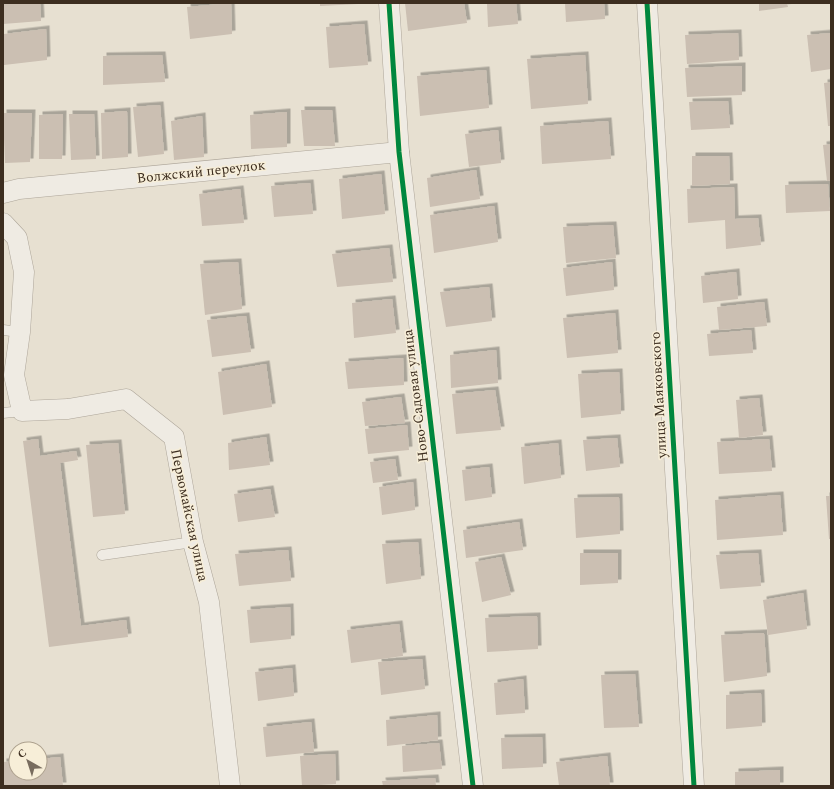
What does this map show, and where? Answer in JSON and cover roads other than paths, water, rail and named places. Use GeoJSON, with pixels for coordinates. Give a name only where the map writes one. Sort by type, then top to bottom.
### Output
{"type":"FeatureCollection","features":[{"type":"Feature","properties":{"kind":"street","name":"Ново-Садовая улица"},"geometry":{"type":"LineString","coordinates":[[389,3],[399,152],[473,786]]}},
{"type":"Feature","properties":{"kind":"street","name":"улица Маяковского"},"geometry":{"type":"LineString","coordinates":[[647,3],[694,786]]}},
{"type":"Feature","properties":{"kind":"street","name":"Волжский переулок"},"geometry":{"type":"LineString","coordinates":[[3,193],[18,189],[399,152]]}},
{"type":"Feature","properties":{"kind":"street"},"geometry":{"type":"LineString","coordinates":[[3,223],[17,238],[24,272],[11,331],[14,375],[22,411]]}},
{"type":"Feature","properties":{"kind":"street","name":"Первомайская улица"},"geometry":{"type":"LineString","coordinates":[[22,411],[68,409],[126,399],[174,436],[193,542],[209,602],[230,786]]}},
{"type":"Feature","properties":{"kind":"lane"},"geometry":{"type":"LineString","coordinates":[[3,414],[22,411]]}},
{"type":"Feature","properties":{"kind":"lane"},"geometry":{"type":"LineString","coordinates":[[102,555],[193,542]]}}]}
